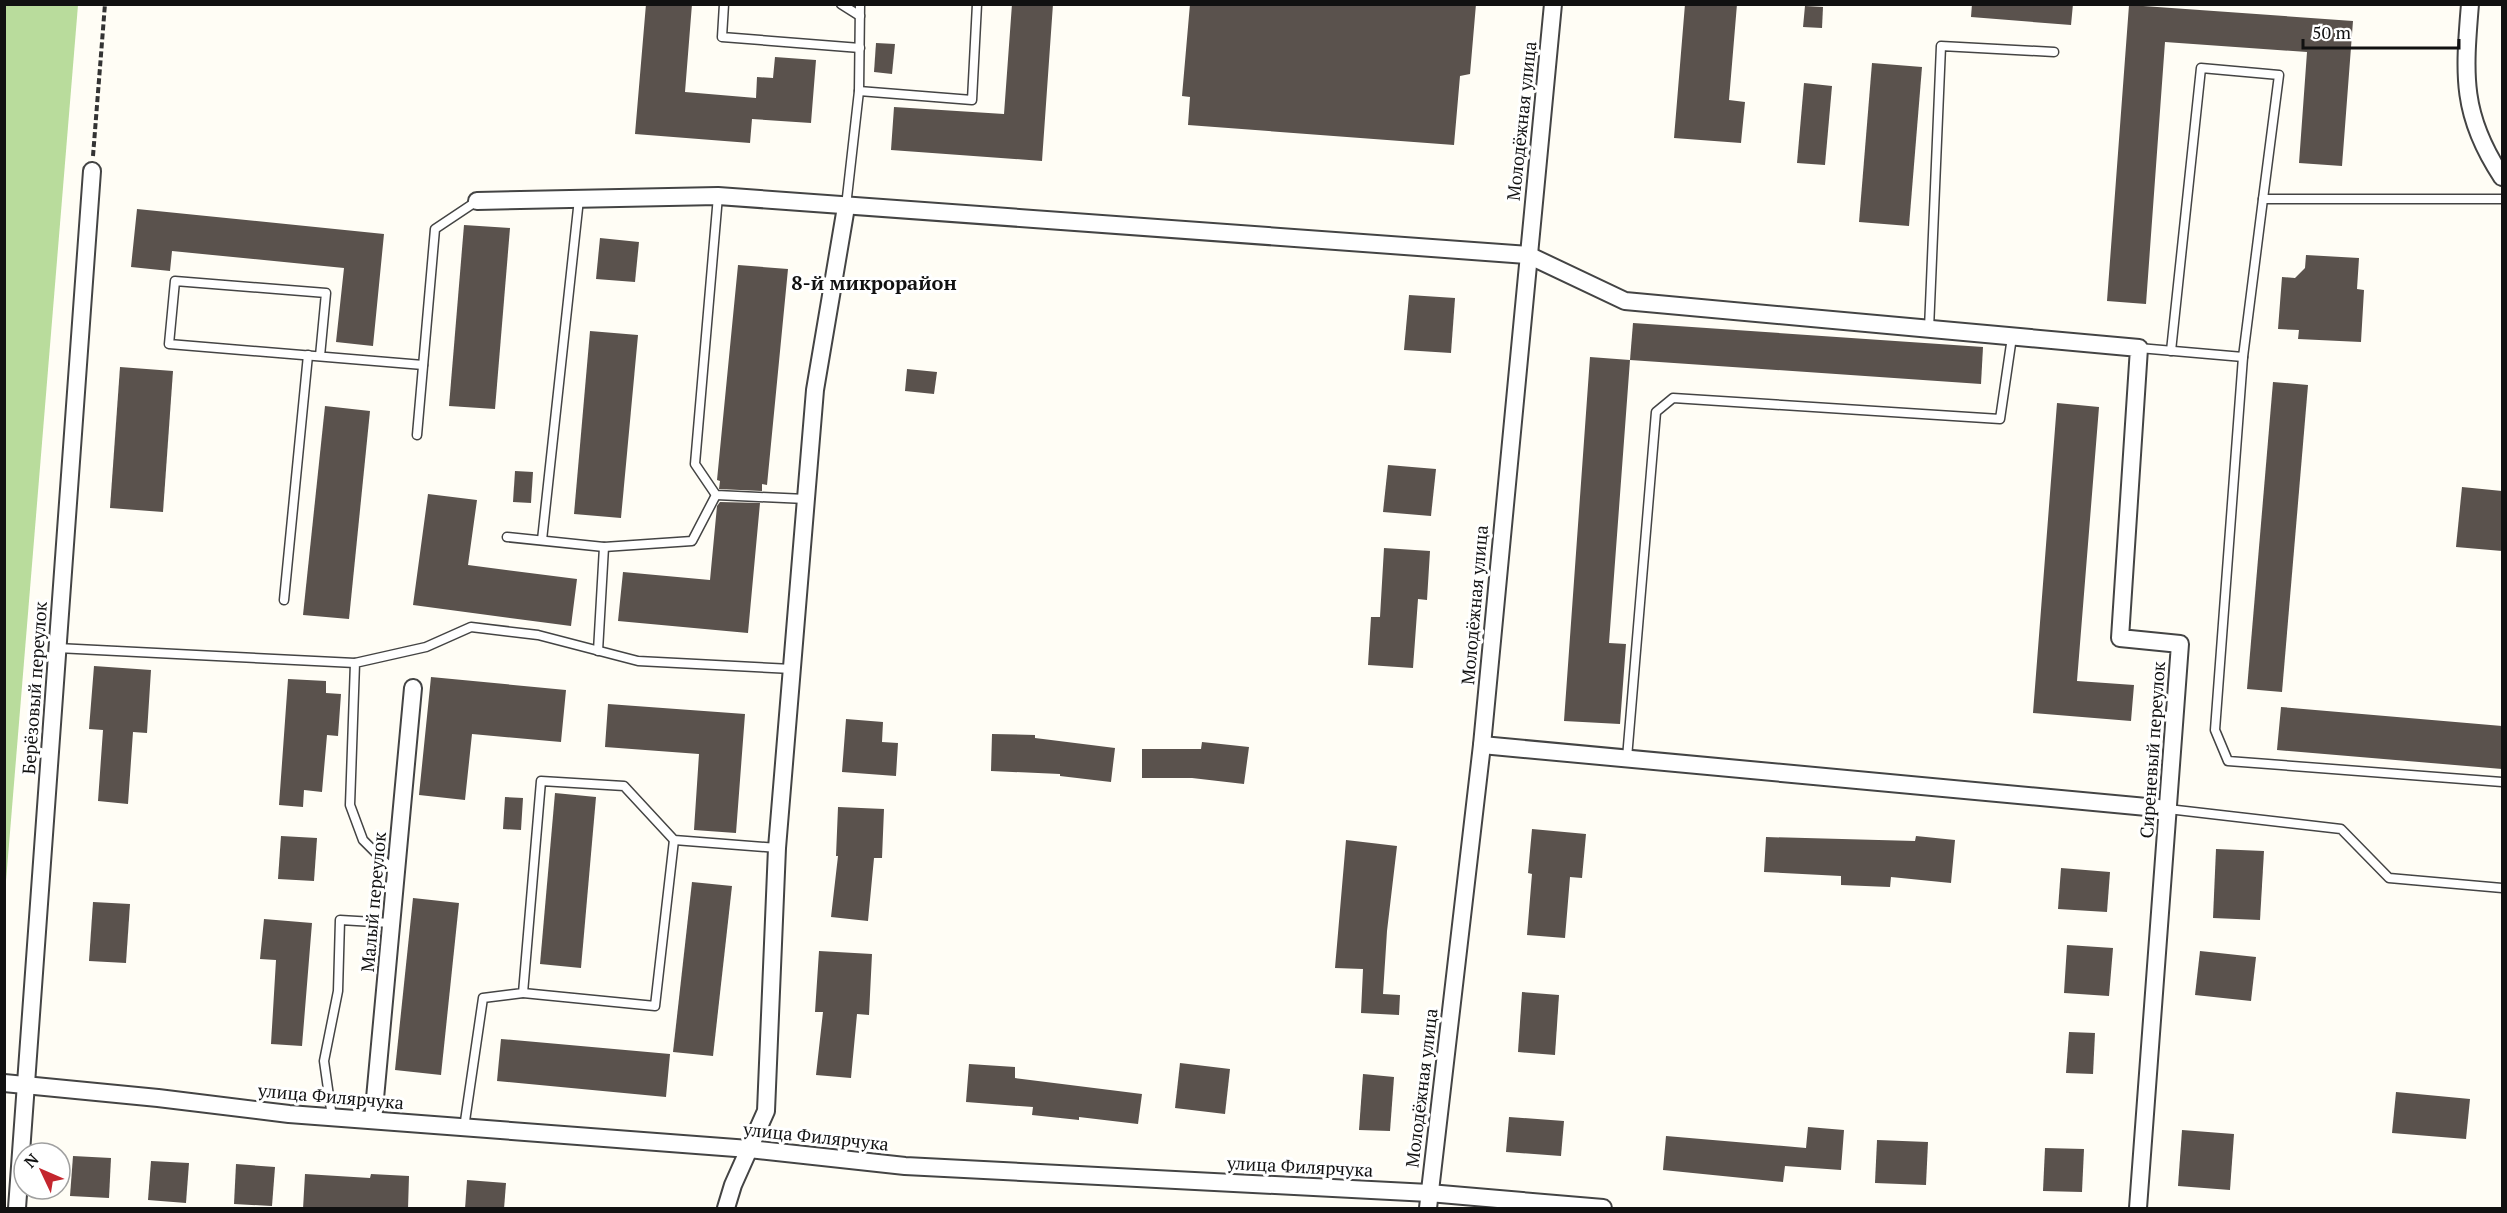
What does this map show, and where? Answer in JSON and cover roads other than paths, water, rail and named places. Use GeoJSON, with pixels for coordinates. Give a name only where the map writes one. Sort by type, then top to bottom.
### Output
{"type":"FeatureCollection","features":[{"type":"Feature","properties":{"kind":"street","name":"Молодёжная улица"},"geometry":{"type":"LineString","coordinates":[[1429,1201],[1482,745],[1553,4]]}},
{"type":"Feature","properties":{"kind":"street"},"geometry":{"type":"LineString","coordinates":[[2470,4],[2465,60],[2472,120],[2487,154],[2502,177]]}},
{"type":"Feature","properties":{"kind":"street","name":"Берёзовый переулок"},"geometry":{"type":"LineString","coordinates":[[17,1209],[92,171]]}},
{"type":"Feature","properties":{"kind":"street"},"geometry":{"type":"LineString","coordinates":[[477,201],[718,196],[1528,255],[1624,301],[2139,348]]}},
{"type":"Feature","properties":{"kind":"street"},"geometry":{"type":"LineString","coordinates":[[726,1209],[766,1111],[777,848],[815,390],[846,207]]}},
{"type":"Feature","properties":{"kind":"street","name":"Сиреневый переулок"},"geometry":{"type":"LineString","coordinates":[[2138,1209],[2180,644],[2120,638],[2139,348]]}},
{"type":"Feature","properties":{"kind":"street","name":"Малый переулок"},"geometry":{"type":"LineString","coordinates":[[373,1120],[413,688]]}},
{"type":"Feature","properties":{"kind":"street"},"geometry":{"type":"LineString","coordinates":[[1482,745],[2168,809]]}},
{"type":"Feature","properties":{"kind":"street","name":"улица Филярчука"},"geometry":{"type":"LineString","coordinates":[[4,1083],[332,1117],[749,1149],[905,1166],[1429,1201],[1603,1209]]}},
{"type":"Feature","properties":{"kind":"lane"},"geometry":{"type":"LineString","coordinates":[[724,4],[722,37],[860,48]]}},
{"type":"Feature","properties":{"kind":"lane"},"geometry":{"type":"LineString","coordinates":[[841,4],[860,16]]}},
{"type":"Feature","properties":{"kind":"lane"},"geometry":{"type":"LineString","coordinates":[[846,207],[859,91],[860,4]]}},
{"type":"Feature","properties":{"kind":"lane"},"geometry":{"type":"LineString","coordinates":[[859,91],[972,100],[977,4]]}},
{"type":"Feature","properties":{"kind":"lane"},"geometry":{"type":"LineString","coordinates":[[1929,329],[1941,46],[2054,52]]}},
{"type":"Feature","properties":{"kind":"lane"},"geometry":{"type":"LineString","coordinates":[[2171,351],[2201,68],[2279,75],[2243,357],[2215,730],[2228,761],[2502,782]]}},
{"type":"Feature","properties":{"kind":"lane"},"geometry":{"type":"LineString","coordinates":[[717,495],[695,465],[718,196]]}},
{"type":"Feature","properties":{"kind":"lane"},"geometry":{"type":"LineString","coordinates":[[542,540],[579,199]]}},
{"type":"Feature","properties":{"kind":"lane"},"geometry":{"type":"LineString","coordinates":[[2263,199],[2502,199]]}},
{"type":"Feature","properties":{"kind":"lane"},"geometry":{"type":"LineString","coordinates":[[417,435],[435,229],[477,201]]}},
{"type":"Feature","properties":{"kind":"lane"},"geometry":{"type":"LineString","coordinates":[[320,356],[326,293],[175,281],[168,344],[320,356],[423,364]]}},
{"type":"Feature","properties":{"kind":"lane"},"geometry":{"type":"LineString","coordinates":[[1627,758],[1656,412],[1673,398],[2000,419],[2012,336]]}},
{"type":"Feature","properties":{"kind":"lane"},"geometry":{"type":"LineString","coordinates":[[2139,348],[2243,357]]}},
{"type":"Feature","properties":{"kind":"lane"},"geometry":{"type":"LineString","coordinates":[[284,600],[308,355]]}},
{"type":"Feature","properties":{"kind":"lane"},"geometry":{"type":"LineString","coordinates":[[717,495],[806,499]]}},
{"type":"Feature","properties":{"kind":"lane"},"geometry":{"type":"LineString","coordinates":[[507,537],[604,547],[692,541],[717,495]]}},
{"type":"Feature","properties":{"kind":"lane"},"geometry":{"type":"LineString","coordinates":[[598,651],[604,547]]}},
{"type":"Feature","properties":{"kind":"lane"},"geometry":{"type":"LineString","coordinates":[[57,648],[355,663],[426,647],[471,627],[538,635],[638,662],[792,669]]}},
{"type":"Feature","properties":{"kind":"lane"},"geometry":{"type":"LineString","coordinates":[[355,663],[350,805],[363,840],[396,873]]}},
{"type":"Feature","properties":{"kind":"lane"},"geometry":{"type":"LineString","coordinates":[[523,993],[541,782],[624,786],[674,840],[777,848]]}},
{"type":"Feature","properties":{"kind":"lane"},"geometry":{"type":"LineString","coordinates":[[2168,809],[2341,829],[2390,878],[2502,888]]}},
{"type":"Feature","properties":{"kind":"lane"},"geometry":{"type":"LineString","coordinates":[[464,1128],[483,998],[523,993],[655,1006],[674,840]]}},
{"type":"Feature","properties":{"kind":"lane"},"geometry":{"type":"LineString","coordinates":[[332,1117],[324,1061],[338,991],[340,920],[392,922]]}},
{"type":"Feature","properties":{"kind":"district","name":"8-й микрорайон"},"geometry":{"type":"Point","coordinates":[874,283]}}]}
